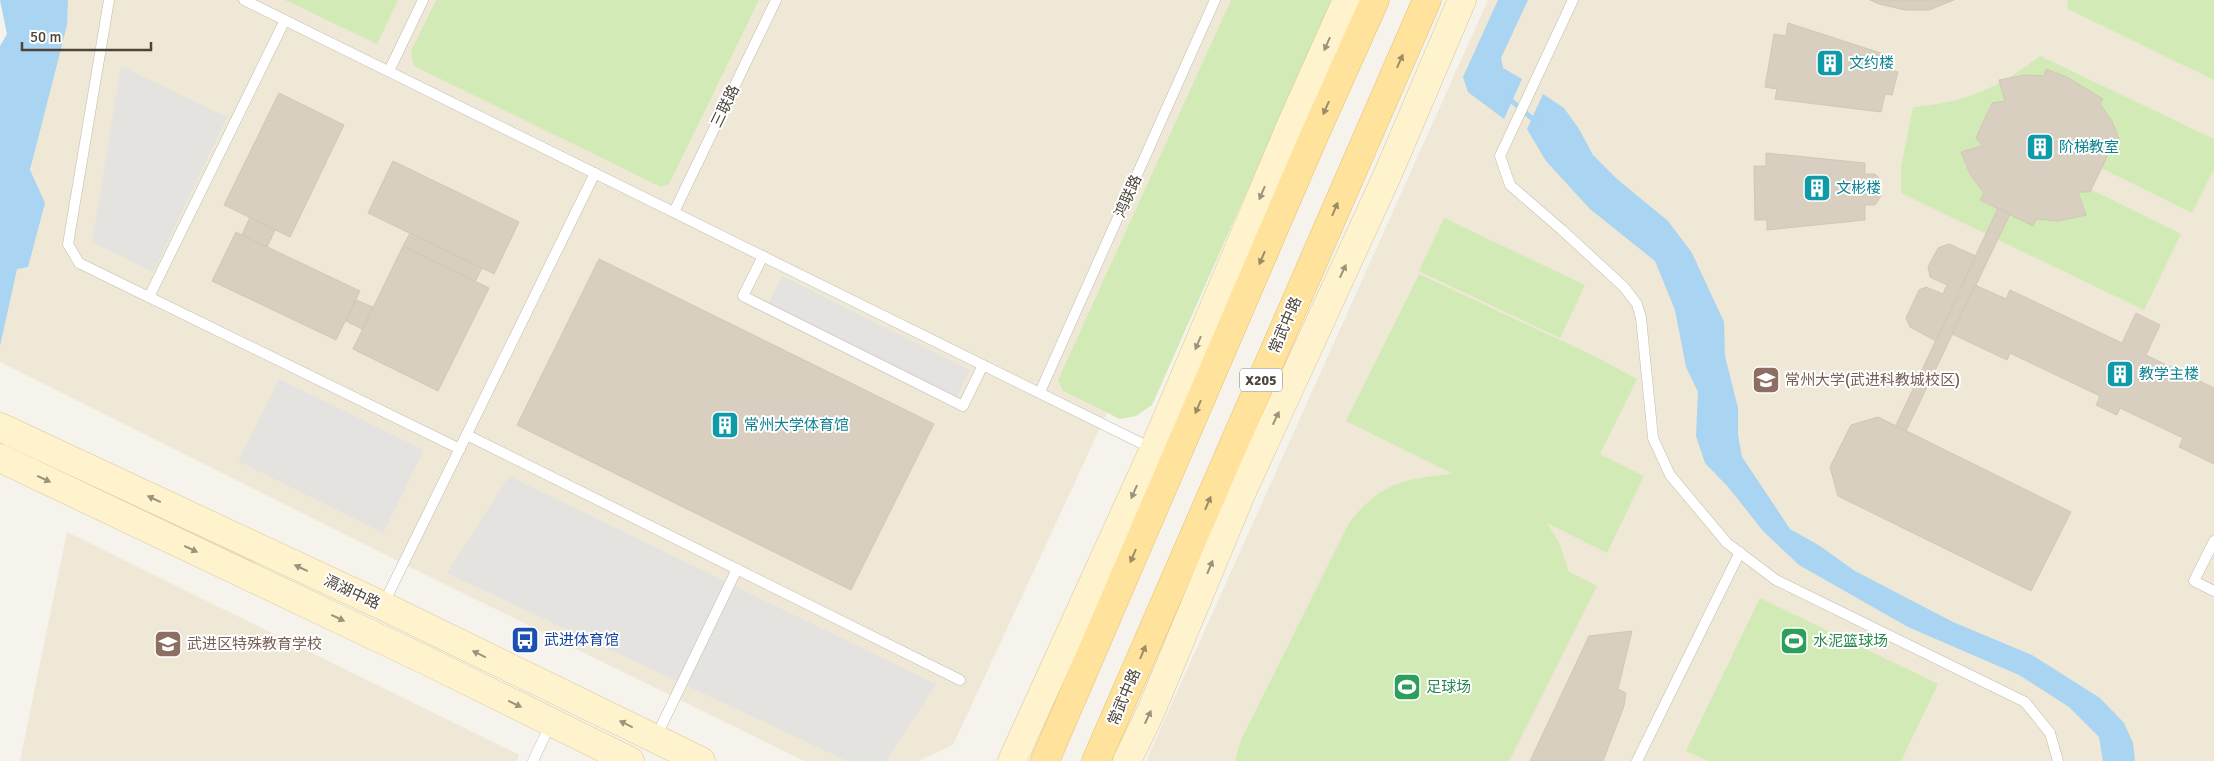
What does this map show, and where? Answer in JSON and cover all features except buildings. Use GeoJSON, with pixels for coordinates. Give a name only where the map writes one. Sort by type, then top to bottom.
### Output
{"type":"FeatureCollection","features":[{"type":"Feature","properties":{"kind":"main road"},"geometry":{"type":"LineString","coordinates":[[1045,761],[1306,154],[1375,0]]}},
{"type":"Feature","properties":{"kind":"main road","name":"常武中路"},"geometry":{"type":"LineString","coordinates":[[1096,761],[1427,0]]}},
{"type":"Feature","properties":{"kind":"street"},"geometry":{"type":"LineString","coordinates":[[1012,761],[1154,449],[1291,125],[1348,0]]}},
{"type":"Feature","properties":{"kind":"street"},"geometry":{"type":"LineString","coordinates":[[1127,761],[1151,711],[1240,494],[1387,176],[1462,0]]}},
{"type":"Feature","properties":{"kind":"street","name":"滆湖中路"},"geometry":{"type":"LineString","coordinates":[[0,427],[383,606],[701,761]]}},
{"type":"Feature","properties":{"kind":"street","name":"滆湖中路"},"geometry":{"type":"LineString","coordinates":[[0,458],[416,656],[630,761]]}},
{"type":"Feature","properties":{"kind":"lane"},"geometry":{"type":"LineString","coordinates":[[109,0],[68,244],[78,263],[460,449]]}},
{"type":"Feature","properties":{"kind":"lane"},"geometry":{"type":"LineString","coordinates":[[244,0],[1154,449]]}},
{"type":"Feature","properties":{"kind":"lane"},"geometry":{"type":"LineString","coordinates":[[389,71],[424,0]]}},
{"type":"Feature","properties":{"kind":"lane","name":"三联路"},"geometry":{"type":"LineString","coordinates":[[674,212],[776,0]]}},
{"type":"Feature","properties":{"kind":"lane","name":"鸿联路"},"geometry":{"type":"LineString","coordinates":[[1040,392],[1215,0]]}},
{"type":"Feature","properties":{"kind":"lane"},"geometry":{"type":"LineString","coordinates":[[1573,0],[1500,156],[1510,185],[1624,287],[1637,304],[1642,318],[1653,438],[1670,475],[1727,543],[1776,580],[2025,702],[2050,733],[2058,761]]}},
{"type":"Feature","properties":{"kind":"lane"},"geometry":{"type":"LineString","coordinates":[[149,297],[285,20]]}},
{"type":"Feature","properties":{"kind":"lane"},"geometry":{"type":"LineString","coordinates":[[383,606],[595,173]]}},
{"type":"Feature","properties":{"kind":"lane"},"geometry":{"type":"LineString","coordinates":[[763,256],[743,296],[963,406],[983,365]]}},
{"type":"Feature","properties":{"kind":"lane"},"geometry":{"type":"LineString","coordinates":[[467,435],[960,680]]}},
{"type":"Feature","properties":{"kind":"lane"},"geometry":{"type":"LineString","coordinates":[[2214,541],[2194,581],[2214,591]]}},
{"type":"Feature","properties":{"kind":"lane"},"geometry":{"type":"LineString","coordinates":[[1637,761],[1740,552]]}},
{"type":"Feature","properties":{"kind":"lane"},"geometry":{"type":"LineString","coordinates":[[655,739],[737,569]]}},
{"type":"Feature","properties":{"kind":"lane"},"geometry":{"type":"LineString","coordinates":[[533,761],[551,722]]}},
{"type":"Feature","properties":{"kind":"shaded area"},"geometry":{"type":"Polygon","coordinates":[[[61,0],[1231,0],[1058,380],[1063,391],[1107,413],[953,745],[918,761],[804,761],[0,362],[0,342],[61,0]]]}},
{"type":"Feature","properties":{"kind":"shaded area","name":"常州大学(武进科教城校区)"},"geometry":{"type":"Polygon","coordinates":[[[1488,0],[2214,0],[2214,761],[1146,761],[1488,0]]]}},
{"type":"Feature","properties":{"kind":"shaded area"},"geometry":{"type":"Polygon","coordinates":[[[121,66],[227,117],[153,272],[92,242],[121,66]]]}},
{"type":"Feature","properties":{"kind":"shaded area"},"geometry":{"type":"Polygon","coordinates":[[[782,276],[970,370],[956,398],[768,304],[782,276]]]}},
{"type":"Feature","properties":{"kind":"shaded area"},"geometry":{"type":"Polygon","coordinates":[[[279,379],[424,450],[383,533],[238,461],[279,379]]]}},
{"type":"Feature","properties":{"kind":"shaded area"},"geometry":{"type":"Polygon","coordinates":[[[509,476],[936,684],[886,761],[847,761],[447,573],[509,476]]]}},
{"type":"Feature","properties":{"kind":"shaded area","name":"武进区特殊教育学校"},"geometry":{"type":"Polygon","coordinates":[[[67,532],[519,755],[517,761],[20,761],[67,532]]]}},
{"type":"Feature","properties":{"kind":"green space"},"geometry":{"type":"Polygon","coordinates":[[[285,0],[398,0],[377,44],[285,0]]]}},
{"type":"Feature","properties":{"kind":"green space"},"geometry":{"type":"Polygon","coordinates":[[[436,0],[759,0],[669,184],[661,187],[414,66],[411,51],[436,0]]]}},
{"type":"Feature","properties":{"kind":"green space"},"geometry":{"type":"Polygon","coordinates":[[[1231,0],[1332,0],[1152,405],[1136,416],[1120,419],[1063,391],[1058,380],[1231,0]]]}},
{"type":"Feature","properties":{"kind":"green space"},"geometry":{"type":"Polygon","coordinates":[[[2067,0],[2214,0],[2214,80],[2068,9],[2067,0]]]}},
{"type":"Feature","properties":{"kind":"green space"},"geometry":{"type":"Polygon","coordinates":[[[2040,56],[2214,139],[2214,169],[2192,213],[2097,166],[2086,187],[2181,234],[2144,310],[1901,193],[1901,167],[1913,107],[1949,102],[1981,92],[2010,77],[2040,56]]]}},
{"type":"Feature","properties":{"kind":"green space"},"geometry":{"type":"Polygon","coordinates":[[[1444,218],[1585,285],[1560,338],[1419,271],[1444,218]]]}},
{"type":"Feature","properties":{"kind":"green space"},"geometry":{"type":"Polygon","coordinates":[[[1419,274],[1594,356],[1637,379],[1600,454],[1644,476],[1607,553],[1547,523],[1559,542],[1569,572],[1597,586],[1509,761],[1235,761],[1241,740],[1349,523],[1372,499],[1395,485],[1421,478],[1453,474],[1346,421],[1419,274]]]}},
{"type":"Feature","properties":{"kind":"green space","name":"水泥篮球场"},"geometry":{"type":"Polygon","coordinates":[[[1760,598],[1938,684],[1901,761],[1708,761],[1686,751],[1760,598]]]}},
{"type":"Feature","properties":{"kind":"water"},"geometry":{"type":"Polygon","coordinates":[[[0,0],[68,0],[67,25],[30,170],[45,203],[28,267],[17,269],[0,346],[0,46],[7,34],[0,0]]]}},
{"type":"Feature","properties":{"kind":"water"},"geometry":{"type":"Polygon","coordinates":[[[1498,0],[1528,0],[1501,58],[1503,68],[1522,79],[1504,119],[1468,92],[1463,77],[1498,0]]]}},
{"type":"Feature","properties":{"kind":"water"},"geometry":{"type":"Polygon","coordinates":[[[1543,94],[1564,108],[1579,129],[1593,155],[1617,179],[1668,221],[1692,253],[1724,322],[1725,356],[1738,408],[1738,435],[1742,457],[1790,529],[1820,546],[1855,571],[1953,622],[2032,655],[2100,698],[2124,723],[2133,743],[2135,761],[2103,761],[2099,737],[2069,707],[2019,675],[1908,627],[1799,565],[1763,531],[1729,488],[1705,463],[1696,436],[1698,392],[1686,367],[1675,310],[1655,261],[1590,209],[1546,161],[1527,129],[1543,94]]]}},
{"type":"Feature","properties":{"kind":"waterway"},"geometry":{"type":"LineString","coordinates":[[1507,97],[1535,121]]}},
{"type":"Feature","properties":{"kind":"place","name":"文约楼"},"geometry":{"type":"Point","coordinates":[1830,63]}},
{"type":"Feature","properties":{"kind":"place","name":"阶梯教室"},"geometry":{"type":"Point","coordinates":[2040,147]}},
{"type":"Feature","properties":{"kind":"place","name":"文彬楼"},"geometry":{"type":"Point","coordinates":[1817,188]}},
{"type":"Feature","properties":{"kind":"place","name":"教学主楼"},"geometry":{"type":"Point","coordinates":[2120,374]}},
{"type":"Feature","properties":{"kind":"place","name":"常州大学(武进科教城校区)"},"geometry":{"type":"Point","coordinates":[1766,380]}},
{"type":"Feature","properties":{"kind":"place","name":"常州大学体育馆"},"geometry":{"type":"Point","coordinates":[725,425]}},
{"type":"Feature","properties":{"kind":"place","name":"武进体育馆"},"geometry":{"type":"Point","coordinates":[525,640]}},
{"type":"Feature","properties":{"kind":"place","name":"水泥篮球场"},"geometry":{"type":"Point","coordinates":[1794,641]}},
{"type":"Feature","properties":{"kind":"place","name":"武进区特殊教育学校"},"geometry":{"type":"Point","coordinates":[168,644]}},
{"type":"Feature","properties":{"kind":"place","name":"足球场"},"geometry":{"type":"Point","coordinates":[1407,687]}}]}
